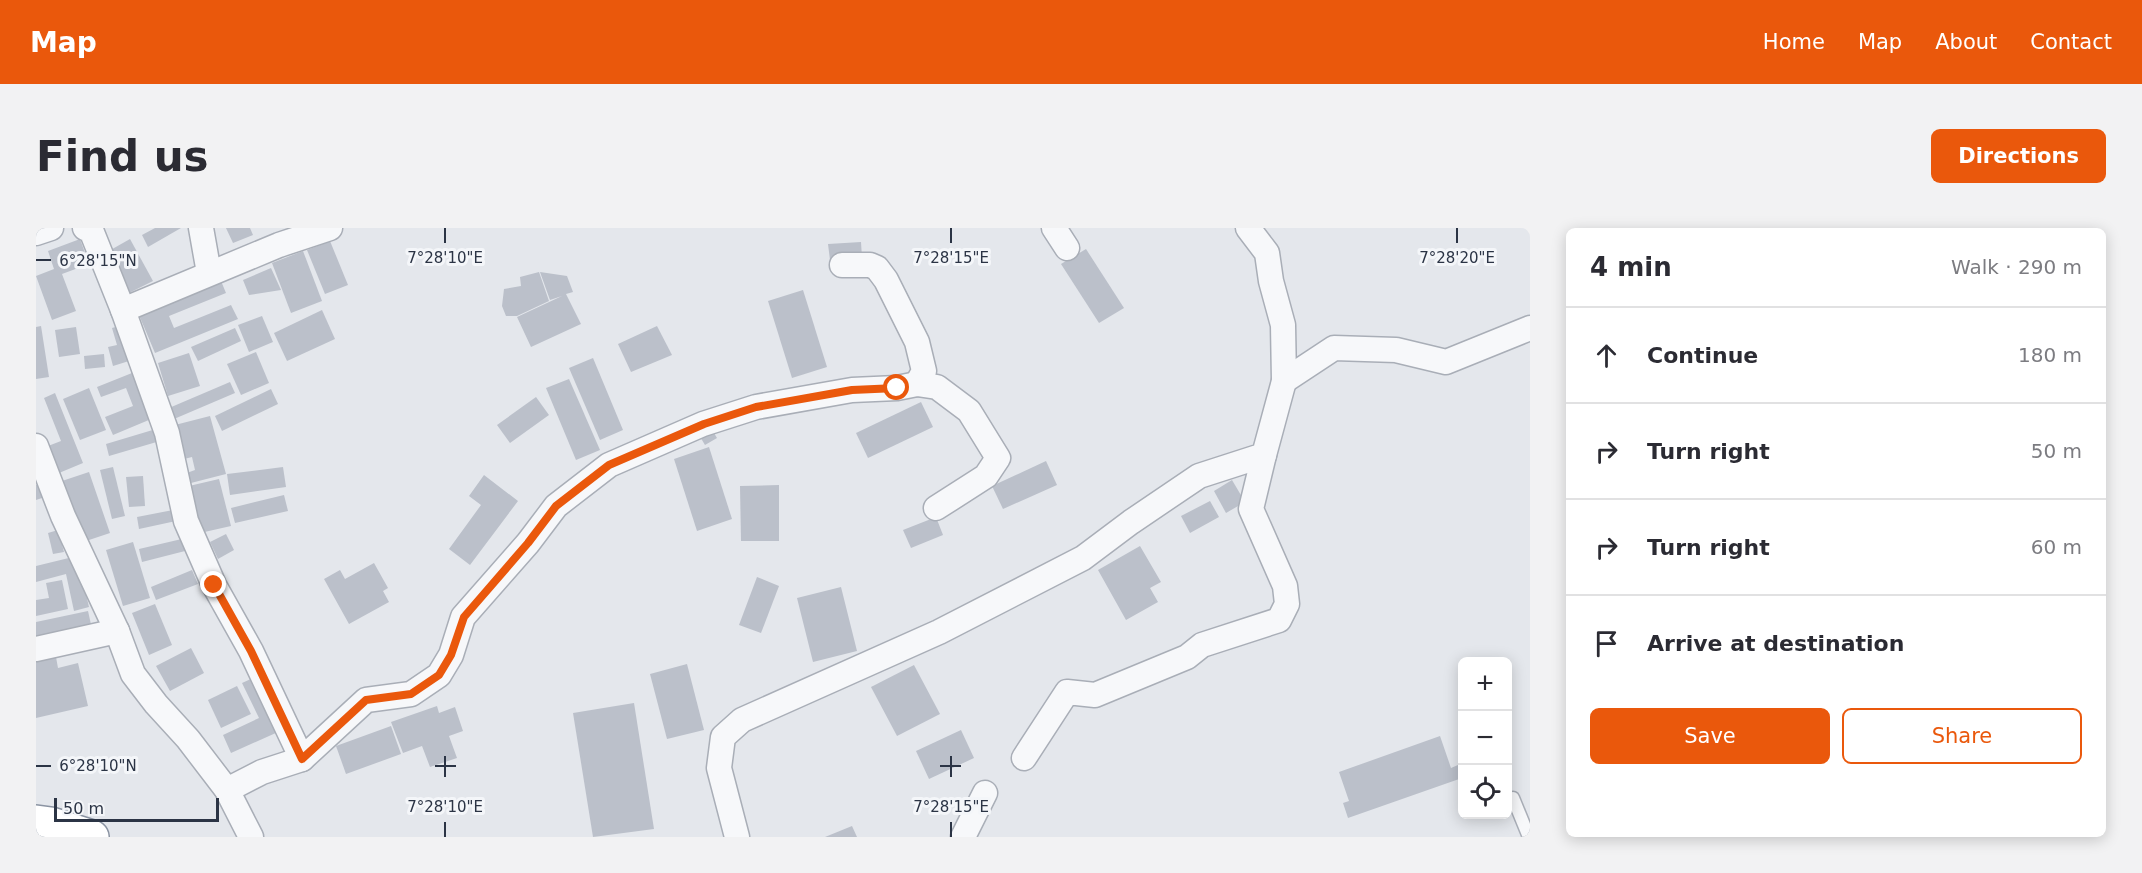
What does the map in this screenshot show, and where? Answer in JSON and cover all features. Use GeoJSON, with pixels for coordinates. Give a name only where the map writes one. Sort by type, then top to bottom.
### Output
{"type":"FeatureCollection","features":[{"type":"Feature","properties":{"kind":"highway"},"geometry":{"type":"LineString","coordinates":[[36,822],[51,824],[92,837]]}},
{"type":"Feature","properties":{"kind":"street"},"geometry":{"type":"LineString","coordinates":[[36,233],[51,228]]}},
{"type":"Feature","properties":{"kind":"street"},"geometry":{"type":"LineString","coordinates":[[201,228],[209,273]]}},
{"type":"Feature","properties":{"kind":"street"},"geometry":{"type":"LineString","coordinates":[[123,310],[279,245],[330,228]]}},
{"type":"Feature","properties":{"kind":"street"},"geometry":{"type":"LineString","coordinates":[[1054,228],[1067,248]]}},
{"type":"Feature","properties":{"kind":"street"},"geometry":{"type":"LineString","coordinates":[[1024,758],[1067,692],[1095,695],[1187,657],[1202,645],[1279,620],[1287,604],[1286,586],[1251,509],[1284,381],[1283,325],[1271,281],[1267,253],[1248,228]]}},
{"type":"Feature","properties":{"kind":"street"},"geometry":{"type":"LineString","coordinates":[[91,229],[167,433],[186,521],[214,585],[251,651],[302,759]]}},
{"type":"Feature","properties":{"kind":"street"},"geometry":{"type":"LineString","coordinates":[[842,265],[870,265],[877,268],[886,280],[916,342],[924,371],[917,384]]}},
{"type":"Feature","properties":{"kind":"street"},"geometry":{"type":"LineString","coordinates":[[1284,381],[1334,348],[1396,350],[1446,362],[1530,328]]}},
{"type":"Feature","properties":{"kind":"street"},"geometry":{"type":"LineString","coordinates":[[227,790],[262,772],[302,759],[366,700],[411,694],[439,675],[451,655],[464,617],[528,543],[556,506],[609,465],[704,424],[756,407],[852,390],[897,388],[917,384],[937,387],[969,411],[998,458],[986,476],[936,508]]}},
{"type":"Feature","properties":{"kind":"street"},"geometry":{"type":"LineString","coordinates":[[36,447],[63,516],[117,631],[134,674],[227,790],[251,837]]}},
{"type":"Feature","properties":{"kind":"street"},"geometry":{"type":"LineString","coordinates":[[737,837],[720,768],[723,737],[742,720],[939,632],[1083,558],[1199,476],[1264,455]]}},
{"type":"Feature","properties":{"kind":"street"},"geometry":{"type":"LineString","coordinates":[[36,649],[117,631]]}},
{"type":"Feature","properties":{"kind":"street"},"geometry":{"type":"LineString","coordinates":[[963,837],[985,793]]}},
{"type":"Feature","properties":{"kind":"lane"},"geometry":{"type":"LineString","coordinates":[[1513,798],[1529,837]]}},
{"type":"Feature","properties":{"kind":"building"},"geometry":{"type":"Polygon","coordinates":[[[155,228],[181,228],[148,247],[142,235],[155,228]]]}},
{"type":"Feature","properties":{"kind":"building"},"geometry":{"type":"Polygon","coordinates":[[[226,228],[250,228],[253,235],[233,243],[226,228]]]}},
{"type":"Feature","properties":{"kind":"building"},"geometry":{"type":"Polygon","coordinates":[[[80,239],[89,264],[62,274],[76,311],[52,320],[36,276],[54,269],[48,251],[80,239]]]}},
{"type":"Feature","properties":{"kind":"building"},"geometry":{"type":"Polygon","coordinates":[[[130,239],[153,281],[129,293],[107,252],[130,239]]]}},
{"type":"Feature","properties":{"kind":"building"},"geometry":{"type":"Polygon","coordinates":[[[330,241],[348,285],[325,294],[307,250],[330,241]]]}},
{"type":"Feature","properties":{"kind":"building"},"geometry":{"type":"Polygon","coordinates":[[[861,242],[862,258],[830,260],[828,244],[861,242]]]}},
{"type":"Feature","properties":{"kind":"building"},"geometry":{"type":"Polygon","coordinates":[[[1086,249],[1124,308],[1099,323],[1061,264],[1086,249]]]}},
{"type":"Feature","properties":{"kind":"building"},"geometry":{"type":"Polygon","coordinates":[[[303,251],[322,301],[291,313],[272,263],[303,251]]]}},
{"type":"Feature","properties":{"kind":"building"},"geometry":{"type":"Polygon","coordinates":[[[271,268],[281,290],[249,295],[243,280],[271,268]]]}},
{"type":"Feature","properties":{"kind":"building"},"geometry":{"type":"Polygon","coordinates":[[[539,272],[549,301],[517,316],[506,316],[502,306],[504,289],[521,286],[520,277],[539,272]]]}},
{"type":"Feature","properties":{"kind":"building"},"geometry":{"type":"Polygon","coordinates":[[[540,272],[567,276],[573,292],[566,294],[581,324],[531,347],[517,317],[562,296],[550,300],[540,272]]]}},
{"type":"Feature","properties":{"kind":"building"},"geometry":{"type":"Polygon","coordinates":[[[221,281],[226,293],[169,316],[174,328],[231,305],[238,319],[155,353],[139,315],[221,281]]]}},
{"type":"Feature","properties":{"kind":"building"},"geometry":{"type":"Polygon","coordinates":[[[803,290],[827,367],[792,378],[768,301],[803,290]]]}},
{"type":"Feature","properties":{"kind":"building"},"geometry":{"type":"Polygon","coordinates":[[[322,310],[335,339],[287,361],[274,333],[322,310]]]}},
{"type":"Feature","properties":{"kind":"building"},"geometry":{"type":"Polygon","coordinates":[[[262,316],[273,342],[249,352],[238,325],[262,316]]]}},
{"type":"Feature","properties":{"kind":"building"},"geometry":{"type":"Polygon","coordinates":[[[41,326],[49,377],[36,379],[36,327],[41,326]]]}},
{"type":"Feature","properties":{"kind":"building"},"geometry":{"type":"Polygon","coordinates":[[[119,326],[129,361],[113,366],[108,347],[117,345],[112,328],[119,326]]]}},
{"type":"Feature","properties":{"kind":"building"},"geometry":{"type":"Polygon","coordinates":[[[657,326],[672,355],[631,372],[618,344],[657,326]]]}},
{"type":"Feature","properties":{"kind":"building"},"geometry":{"type":"Polygon","coordinates":[[[76,327],[80,354],[59,357],[55,330],[76,327]]]}},
{"type":"Feature","properties":{"kind":"building"},"geometry":{"type":"Polygon","coordinates":[[[235,328],[241,341],[198,361],[191,347],[235,328]]]}},
{"type":"Feature","properties":{"kind":"building"},"geometry":{"type":"Polygon","coordinates":[[[256,352],[269,383],[241,395],[227,364],[256,352]]]}},
{"type":"Feature","properties":{"kind":"building"},"geometry":{"type":"Polygon","coordinates":[[[189,353],[200,386],[168,396],[158,363],[189,353]]]}},
{"type":"Feature","properties":{"kind":"building"},"geometry":{"type":"Polygon","coordinates":[[[104,354],[105,367],[85,369],[84,356],[104,354]]]}},
{"type":"Feature","properties":{"kind":"building"},"geometry":{"type":"Polygon","coordinates":[[[593,358],[623,430],[600,440],[569,368],[593,358]]]}},
{"type":"Feature","properties":{"kind":"building"},"geometry":{"type":"Polygon","coordinates":[[[137,371],[156,417],[113,435],[105,417],[133,406],[126,388],[101,397],[97,387],[137,371]]]}},
{"type":"Feature","properties":{"kind":"building"},"geometry":{"type":"Polygon","coordinates":[[[569,379],[600,450],[576,460],[546,388],[569,379]]]}},
{"type":"Feature","properties":{"kind":"building"},"geometry":{"type":"Polygon","coordinates":[[[230,382],[235,393],[174,419],[169,408],[230,382]]]}},
{"type":"Feature","properties":{"kind":"building"},"geometry":{"type":"Polygon","coordinates":[[[89,388],[106,430],[80,440],[63,399],[89,388]]]}},
{"type":"Feature","properties":{"kind":"building"},"geometry":{"type":"Polygon","coordinates":[[[271,389],[278,404],[222,431],[215,416],[271,389]]]}},
{"type":"Feature","properties":{"kind":"building"},"geometry":{"type":"Polygon","coordinates":[[[55,393],[83,463],[59,473],[48,446],[61,441],[44,398],[55,393]]]}},
{"type":"Feature","properties":{"kind":"building"},"geometry":{"type":"Polygon","coordinates":[[[536,397],[549,415],[510,443],[497,425],[536,397]]]}},
{"type":"Feature","properties":{"kind":"building"},"geometry":{"type":"Polygon","coordinates":[[[921,402],[933,427],[868,458],[856,433],[921,402]]]}},
{"type":"Feature","properties":{"kind":"building"},"geometry":{"type":"Polygon","coordinates":[[[210,416],[226,474],[187,484],[184,474],[195,470],[192,457],[180,460],[171,426],[210,416]]]}},
{"type":"Feature","properties":{"kind":"building"},"geometry":{"type":"Polygon","coordinates":[[[711,428],[717,438],[705,445],[699,435],[711,428]]]}},
{"type":"Feature","properties":{"kind":"building"},"geometry":{"type":"Polygon","coordinates":[[[156,429],[160,441],[109,456],[106,444],[156,429]]]}},
{"type":"Feature","properties":{"kind":"building"},"geometry":{"type":"Polygon","coordinates":[[[709,447],[732,519],[697,531],[674,459],[709,447]]]}},
{"type":"Feature","properties":{"kind":"building"},"geometry":{"type":"Polygon","coordinates":[[[1046,461],[1057,485],[1003,509],[992,486],[1046,461]]]}},
{"type":"Feature","properties":{"kind":"building"},"geometry":{"type":"Polygon","coordinates":[[[113,467],[125,516],[112,519],[100,470],[113,467]]]}},
{"type":"Feature","properties":{"kind":"building"},"geometry":{"type":"Polygon","coordinates":[[[283,467],[286,487],[230,495],[227,474],[283,467]]]}},
{"type":"Feature","properties":{"kind":"building"},"geometry":{"type":"Polygon","coordinates":[[[89,472],[110,533],[83,542],[62,481],[89,472]]]}},
{"type":"Feature","properties":{"kind":"building"},"geometry":{"type":"Polygon","coordinates":[[[484,475],[518,501],[470,565],[449,549],[481,505],[469,496],[484,475]]]}},
{"type":"Feature","properties":{"kind":"building"},"geometry":{"type":"Polygon","coordinates":[[[143,476],[145,506],[129,507],[126,477],[143,476]]]}},
{"type":"Feature","properties":{"kind":"building"},"geometry":{"type":"Polygon","coordinates":[[[219,479],[231,526],[200,533],[189,486],[219,479]]]}},
{"type":"Feature","properties":{"kind":"building"},"geometry":{"type":"Polygon","coordinates":[[[1232,480],[1245,502],[1226,513],[1214,491],[1232,480]]]}},
{"type":"Feature","properties":{"kind":"building"},"geometry":{"type":"Polygon","coordinates":[[[42,483],[45,497],[36,500],[36,485],[42,483]]]}},
{"type":"Feature","properties":{"kind":"building"},"geometry":{"type":"Polygon","coordinates":[[[779,485],[779,541],[741,541],[740,486],[779,485]]]}},
{"type":"Feature","properties":{"kind":"building"},"geometry":{"type":"Polygon","coordinates":[[[284,495],[288,511],[235,523],[231,508],[284,495]]]}},
{"type":"Feature","properties":{"kind":"building"},"geometry":{"type":"Polygon","coordinates":[[[1210,501],[1219,517],[1190,533],[1181,516],[1210,501]]]}},
{"type":"Feature","properties":{"kind":"building"},"geometry":{"type":"Polygon","coordinates":[[[173,510],[176,521],[139,529],[137,517],[173,510]]]}},
{"type":"Feature","properties":{"kind":"building"},"geometry":{"type":"Polygon","coordinates":[[[936,517],[943,535],[911,548],[903,530],[936,517]]]}},
{"type":"Feature","properties":{"kind":"building"},"geometry":{"type":"Polygon","coordinates":[[[58,530],[64,552],[53,554],[48,533],[58,530]]]}},
{"type":"Feature","properties":{"kind":"building"},"geometry":{"type":"Polygon","coordinates":[[[226,534],[234,550],[218,559],[210,542],[226,534]]]}},
{"type":"Feature","properties":{"kind":"building"},"geometry":{"type":"Polygon","coordinates":[[[186,538],[189,550],[142,562],[139,549],[186,538]]]}},
{"type":"Feature","properties":{"kind":"building"},"geometry":{"type":"Polygon","coordinates":[[[133,542],[150,598],[123,606],[106,550],[133,542]]]}},
{"type":"Feature","properties":{"kind":"building"},"geometry":{"type":"Polygon","coordinates":[[[1140,546],[1161,582],[1150,588],[1158,602],[1126,620],[1098,570],[1140,546]]]}},
{"type":"Feature","properties":{"kind":"building"},"geometry":{"type":"Polygon","coordinates":[[[77,556],[89,607],[74,611],[66,574],[36,582],[36,566],[77,556]]]}},
{"type":"Feature","properties":{"kind":"building"},"geometry":{"type":"Polygon","coordinates":[[[374,563],[388,588],[383,591],[389,602],[349,624],[324,579],[340,570],[345,579],[374,563]]]}},
{"type":"Feature","properties":{"kind":"building"},"geometry":{"type":"Polygon","coordinates":[[[192,570],[198,584],[156,600],[151,587],[192,570]]]}},
{"type":"Feature","properties":{"kind":"building"},"geometry":{"type":"Polygon","coordinates":[[[757,577],[779,586],[761,633],[739,625],[757,577]]]}},
{"type":"Feature","properties":{"kind":"building"},"geometry":{"type":"Polygon","coordinates":[[[62,580],[68,609],[36,616],[36,600],[49,598],[46,583],[62,580]]]}},
{"type":"Feature","properties":{"kind":"building"},"geometry":{"type":"Polygon","coordinates":[[[841,587],[857,651],[813,662],[797,598],[841,587]]]}},
{"type":"Feature","properties":{"kind":"building"},"geometry":{"type":"Polygon","coordinates":[[[155,604],[172,645],[149,655],[132,613],[155,604]]]}},
{"type":"Feature","properties":{"kind":"building"},"geometry":{"type":"Polygon","coordinates":[[[88,611],[92,629],[36,642],[36,622],[88,611]]]}},
{"type":"Feature","properties":{"kind":"building"},"geometry":{"type":"Polygon","coordinates":[[[191,648],[204,673],[170,691],[156,666],[191,648]]]}},
{"type":"Feature","properties":{"kind":"building"},"geometry":{"type":"Polygon","coordinates":[[[56,657],[58,668],[78,663],[88,706],[36,718],[36,662],[56,657]]]}},
{"type":"Feature","properties":{"kind":"building"},"geometry":{"type":"Polygon","coordinates":[[[687,664],[704,730],[667,739],[650,674],[687,664]]]}},
{"type":"Feature","properties":{"kind":"building"},"geometry":{"type":"Polygon","coordinates":[[[914,665],[940,714],[897,736],[871,687],[914,665]]]}},
{"type":"Feature","properties":{"kind":"building"},"geometry":{"type":"Polygon","coordinates":[[[253,678],[278,732],[231,753],[223,735],[259,718],[242,683],[253,678]]]}},
{"type":"Feature","properties":{"kind":"building"},"geometry":{"type":"Polygon","coordinates":[[[237,686],[251,714],[221,728],[208,700],[237,686]]]}},
{"type":"Feature","properties":{"kind":"building"},"geometry":{"type":"Polygon","coordinates":[[[634,703],[654,829],[593,837],[573,713],[634,703]]]}},
{"type":"Feature","properties":{"kind":"building"},"geometry":{"type":"Polygon","coordinates":[[[437,706],[439,713],[455,707],[463,731],[449,736],[457,758],[430,767],[422,746],[403,753],[391,722],[437,706]]]}},
{"type":"Feature","properties":{"kind":"building"},"geometry":{"type":"Polygon","coordinates":[[[391,726],[401,754],[346,774],[336,746],[391,726]]]}},
{"type":"Feature","properties":{"kind":"building"},"geometry":{"type":"Polygon","coordinates":[[[961,730],[974,758],[929,779],[916,751],[961,730]]]}},
{"type":"Feature","properties":{"kind":"building"},"geometry":{"type":"Polygon","coordinates":[[[1440,736],[1451,768],[1458,765],[1458,779],[1348,818],[1343,803],[1349,801],[1339,772],[1440,736]]]}},
{"type":"Feature","properties":{"kind":"building"},"geometry":{"type":"Polygon","coordinates":[[[852,826],[857,837],[825,837],[852,826]]]}},
{"type":"Feature","properties":{"kind":"route"},"geometry":{"type":"LineString","coordinates":[[214,585],[251,651],[302,759],[366,700],[411,694],[439,675],[451,655],[464,617],[528,543],[556,506],[609,465],[704,424],[756,407],[852,390],[897,388]]}}]}
